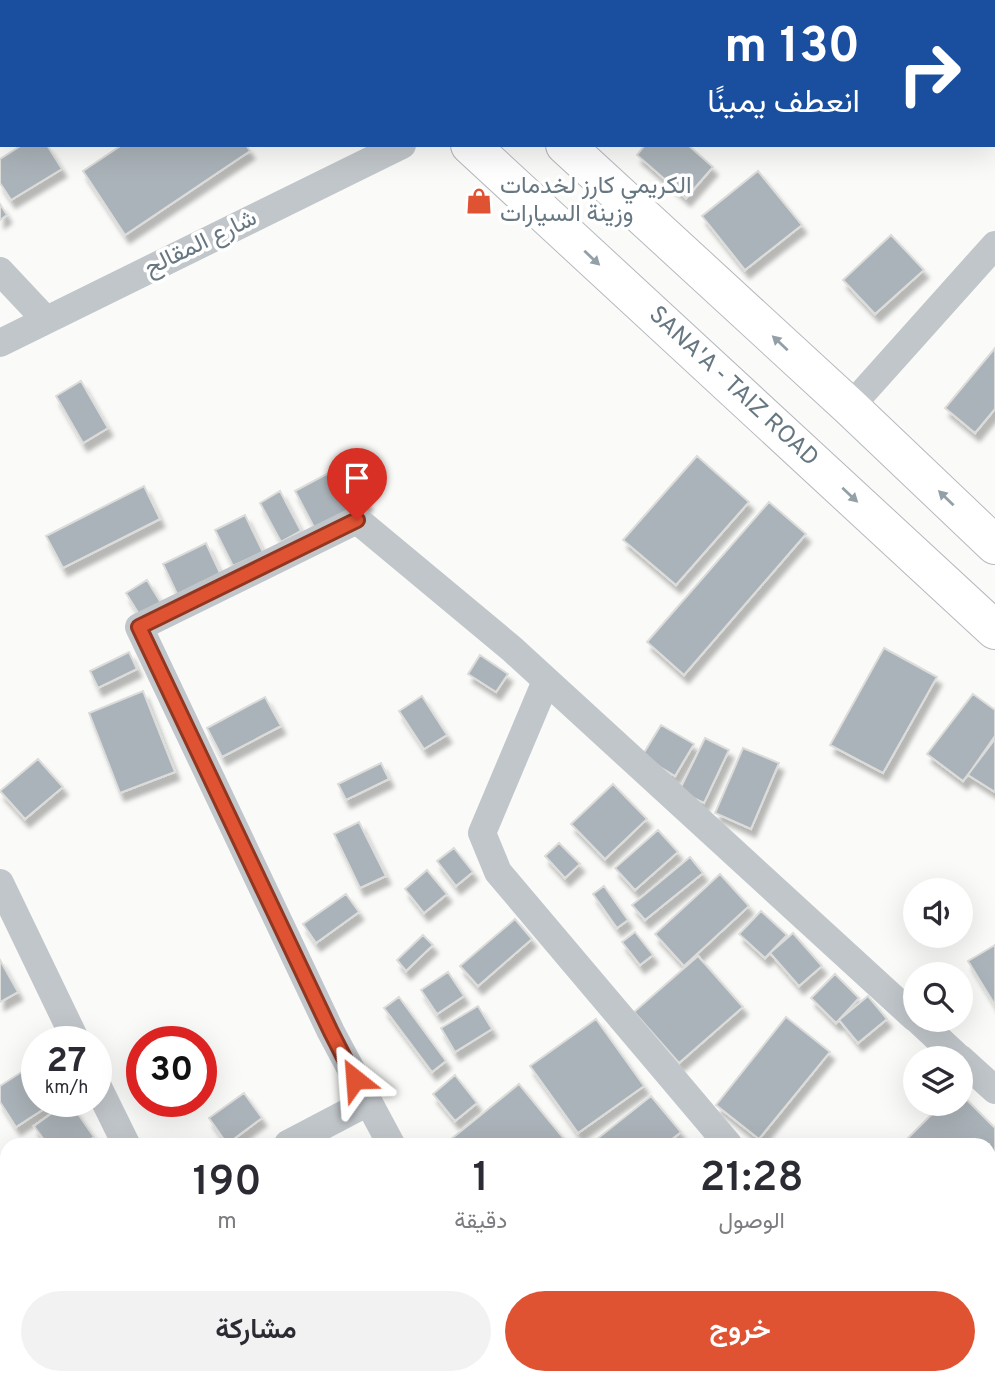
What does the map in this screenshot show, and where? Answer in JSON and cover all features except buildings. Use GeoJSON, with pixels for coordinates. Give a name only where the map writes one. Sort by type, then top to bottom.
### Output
{"type":"FeatureCollection","features":[{"type":"Feature","properties":{"kind":"highway","name":"SANA'A - TAIZ ROAD"},"geometry":{"type":"LineString","coordinates":[[472,147],[995,630]]}},
{"type":"Feature","properties":{"kind":"highway"},"geometry":{"type":"LineString","coordinates":[[567,147],[995,545]]}},
{"type":"Feature","properties":{"kind":"street","name":"شارع المقالح"},"geometry":{"type":"LineString","coordinates":[[0,343],[398,147]]}},
{"type":"Feature","properties":{"kind":"street"},"geometry":{"type":"LineString","coordinates":[[849,407],[995,245]]}},
{"type":"Feature","properties":{"kind":"street"},"geometry":{"type":"LineString","coordinates":[[0,271],[46,320]]}},
{"type":"Feature","properties":{"kind":"street"},"geometry":{"type":"LineString","coordinates":[[388,1138],[331,1032],[139,627],[357,520],[512,649],[903,1006]]}},
{"type":"Feature","properties":{"kind":"street"},"geometry":{"type":"LineString","coordinates":[[546,681],[482,833],[498,872],[724,1138]]}},
{"type":"Feature","properties":{"kind":"street"},"geometry":{"type":"LineString","coordinates":[[0,883],[69,1026]]}},
{"type":"Feature","properties":{"kind":"street"},"geometry":{"type":"LineString","coordinates":[[931,1032],[946,1046]]}},
{"type":"Feature","properties":{"kind":"street"},"geometry":{"type":"LineString","coordinates":[[973,1071],[995,1090]]}},
{"type":"Feature","properties":{"kind":"street"},"geometry":{"type":"LineString","coordinates":[[299,1138],[368,1102]]}},
{"type":"Feature","properties":{"kind":"street"},"geometry":{"type":"LineString","coordinates":[[112,1114],[124,1138]]}},
{"type":"Feature","properties":{"kind":"place","name":"الكريمي كارز لخدمات وزينة السيارات"},"geometry":{"type":"Point","coordinates":[479,201]}},
{"type":"Feature","properties":{"kind":"route"},"geometry":{"type":"LineString","coordinates":[[355,1079],[139,627],[357,520]]}}]}
